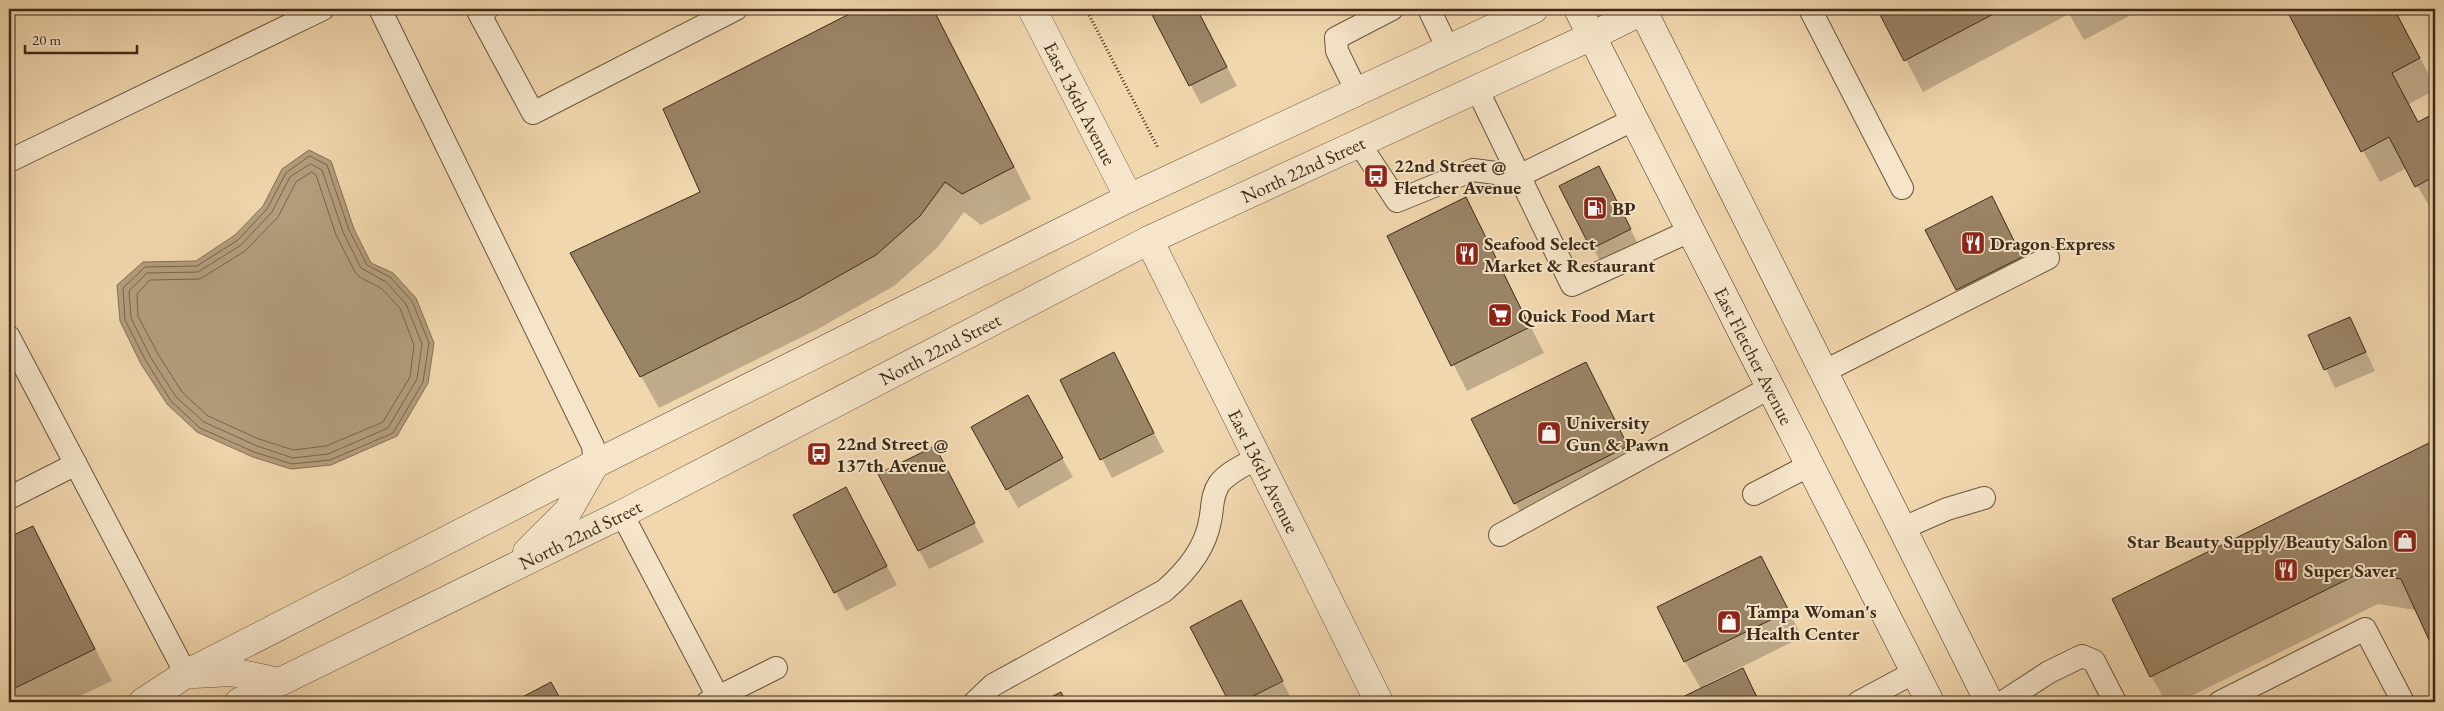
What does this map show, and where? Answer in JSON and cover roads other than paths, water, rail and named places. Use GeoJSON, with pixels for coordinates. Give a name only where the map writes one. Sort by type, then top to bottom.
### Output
{"type":"FeatureCollection","features":[{"type":"Feature","properties":{"kind":"street","name":"East 136th Avenue"},"geometry":{"type":"LineString","coordinates":[[1032,9],[1128,198]]}},
{"type":"Feature","properties":{"kind":"street"},"geometry":{"type":"LineString","coordinates":[[143,702],[186,674],[595,464],[1128,198],[1534,9]]}},
{"type":"Feature","properties":{"kind":"street","name":"East Fletcher Avenue"},"geometry":{"type":"LineString","coordinates":[[1578,9],[1692,230],[1930,702]]}},
{"type":"Feature","properties":{"kind":"street"},"geometry":{"type":"LineString","coordinates":[[1644,9],[1901,529],[1989,702]]}},
{"type":"Feature","properties":{"kind":"street","name":"North 22nd Street"},"geometry":{"type":"LineString","coordinates":[[239,702],[622,514],[1149,240],[1592,36],[1644,9]]}},
{"type":"Feature","properties":{"kind":"street","name":"East 136th Avenue"},"geometry":{"type":"LineString","coordinates":[[1149,240],[1379,702]]}},
{"type":"Feature","properties":{"kind":"street"},"geometry":{"type":"LineString","coordinates":[[510,568],[568,510],[595,464]]}},
{"type":"Feature","properties":{"kind":"street"},"geometry":{"type":"LineString","coordinates":[[186,674],[232,672],[279,682]]}},
{"type":"Feature","properties":{"kind":"lane"},"geometry":{"type":"LineString","coordinates":[[9,161],[322,9]]}},
{"type":"Feature","properties":{"kind":"lane"},"geometry":{"type":"LineString","coordinates":[[380,9],[592,446],[595,464]]}},
{"type":"Feature","properties":{"kind":"lane"},"geometry":{"type":"LineString","coordinates":[[481,10],[533,113],[736,9]]}},
{"type":"Feature","properties":{"kind":"lane"},"geometry":{"type":"LineString","coordinates":[[1356,92],[1337,52],[1336,38],[1392,9]]}},
{"type":"Feature","properties":{"kind":"lane"},"geometry":{"type":"LineString","coordinates":[[1429,9],[1448,49]]}},
{"type":"Feature","properties":{"kind":"lane"},"geometry":{"type":"LineString","coordinates":[[1810,9],[1902,188]]}},
{"type":"Feature","properties":{"kind":"lane"},"geometry":{"type":"LineString","coordinates":[[1476,89],[1572,285],[1692,230]]}},
{"type":"Feature","properties":{"kind":"lane"},"geometry":{"type":"LineString","coordinates":[[1359,143],[1397,201],[1473,170],[1519,176],[1635,119]]}},
{"type":"Feature","properties":{"kind":"lane"},"geometry":{"type":"LineString","coordinates":[[1823,372],[2048,258]]}},
{"type":"Feature","properties":{"kind":"lane"},"geometry":{"type":"LineString","coordinates":[[9,337],[186,674]]}},
{"type":"Feature","properties":{"kind":"lane"},"geometry":{"type":"LineString","coordinates":[[1500,535],[1771,387]]}},
{"type":"Feature","properties":{"kind":"lane"},"geometry":{"type":"LineString","coordinates":[[975,702],[993,685],[1164,591],[1182,575],[1198,554],[1210,522],[1212,498],[1219,484],[1228,475],[1257,458]]}},
{"type":"Feature","properties":{"kind":"lane"},"geometry":{"type":"LineString","coordinates":[[9,498],[76,464]]}},
{"type":"Feature","properties":{"kind":"lane"},"geometry":{"type":"LineString","coordinates":[[1754,494],[1810,465]]}},
{"type":"Feature","properties":{"kind":"lane"},"geometry":{"type":"LineString","coordinates":[[1901,529],[1946,509],[1984,498]]}},
{"type":"Feature","properties":{"kind":"lane"},"geometry":{"type":"LineString","coordinates":[[622,514],[713,700],[776,668]]}},
{"type":"Feature","properties":{"kind":"lane"},"geometry":{"type":"LineString","coordinates":[[2220,702],[2365,629],[2403,702]]}},
{"type":"Feature","properties":{"kind":"lane"},"geometry":{"type":"LineString","coordinates":[[2003,702],[2049,672],[2082,656],[2094,661],[2115,702]]}},
{"type":"Feature","properties":{"kind":"lane"},"geometry":{"type":"LineString","coordinates":[[1859,702],[1915,672]]}},
{"type":"Feature","properties":{"kind":"water"},"geometry":{"type":"Polygon","coordinates":[[[309,150],[331,161],[354,229],[371,263],[393,273],[416,298],[434,343],[428,383],[397,436],[331,465],[291,469],[253,457],[197,432],[167,404],[141,364],[120,321],[117,285],[143,262],[196,261],[235,235],[263,206],[282,169],[309,150]]]}},
{"type":"Feature","properties":{"kind":"place","name":"22nd Street @ Fletcher Avenue"},"geometry":{"type":"Point","coordinates":[1376,176]}},
{"type":"Feature","properties":{"kind":"place","name":"BP"},"geometry":{"type":"Point","coordinates":[1595,208]}},
{"type":"Feature","properties":{"kind":"place","name":"Dragon Express"},"geometry":{"type":"Point","coordinates":[1973,243]}},
{"type":"Feature","properties":{"kind":"place","name":"Seafood Select Market & Restaurant"},"geometry":{"type":"Point","coordinates":[1467,254]}},
{"type":"Feature","properties":{"kind":"place","name":"Quick Food Mart"},"geometry":{"type":"Point","coordinates":[1500,315]}},
{"type":"Feature","properties":{"kind":"place","name":"University Gun & Pawn"},"geometry":{"type":"Point","coordinates":[1549,433]}},
{"type":"Feature","properties":{"kind":"place","name":"22nd Street @ 137th Avenue"},"geometry":{"type":"Point","coordinates":[819,454]}},
{"type":"Feature","properties":{"kind":"place","name":"Star Beauty Supply/Beauty Salon"},"geometry":{"type":"Point","coordinates":[2405,541]}},
{"type":"Feature","properties":{"kind":"place","name":"Super Saver"},"geometry":{"type":"Point","coordinates":[2286,570]}},
{"type":"Feature","properties":{"kind":"place","name":"Tampa Woman's Health Center"},"geometry":{"type":"Point","coordinates":[1729,622]}}]}
